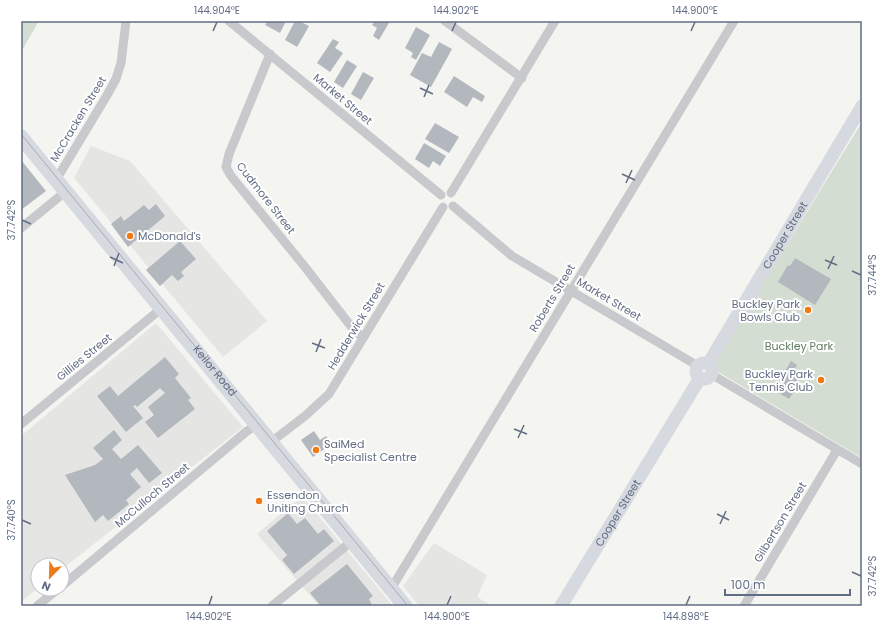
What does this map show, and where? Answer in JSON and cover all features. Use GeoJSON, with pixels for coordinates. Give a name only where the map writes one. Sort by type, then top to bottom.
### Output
{"type":"FeatureCollection","features":[{"type":"Feature","properties":{"kind":"main road","name":"Keilor Road"},"geometry":{"type":"LineString","coordinates":[[21,137],[405,606]]}},
{"type":"Feature","properties":{"kind":"street","name":"McCracken Street"},"geometry":{"type":"LineString","coordinates":[[21,228],[61,186],[116,79],[121,63],[126,21]]}},
{"type":"Feature","properties":{"kind":"street","name":"Market Street"},"geometry":{"type":"LineString","coordinates":[[229,21],[441,195]]}},
{"type":"Feature","properties":{"kind":"street"},"geometry":{"type":"LineString","coordinates":[[445,21],[522,78]]}},
{"type":"Feature","properties":{"kind":"street"},"geometry":{"type":"LineString","coordinates":[[451,193],[522,78],[555,21]]}},
{"type":"Feature","properties":{"kind":"street","name":"Roberts Street"},"geometry":{"type":"LineString","coordinates":[[390,587],[394,584],[734,21]]}},
{"type":"Feature","properties":{"kind":"street","name":"Cudmore Street"},"geometry":{"type":"LineString","coordinates":[[270,54],[229,154],[226,164],[227,170],[350,325],[357,333],[364,337]]}},
{"type":"Feature","properties":{"kind":"street","name":"Cooper Street"},"geometry":{"type":"LineString","coordinates":[[561,606],[704,371],[862,106]]}},
{"type":"Feature","properties":{"kind":"street"},"geometry":{"type":"LineString","coordinates":[[447,192],[451,193],[455,199],[453,206],[449,208],[443,207],[440,203],[441,195],[447,192]]}},
{"type":"Feature","properties":{"kind":"street","name":"Market Street"},"geometry":{"type":"LineString","coordinates":[[453,206],[512,256],[862,464]]}},
{"type":"Feature","properties":{"kind":"street","name":"Hedderwick Street"},"geometry":{"type":"LineString","coordinates":[[272,442],[324,400],[443,207]]}},
{"type":"Feature","properties":{"kind":"street","name":"Gillies Street"},"geometry":{"type":"LineString","coordinates":[[21,424],[162,308]]}},
{"type":"Feature","properties":{"kind":"street","name":"McCulloch Street"},"geometry":{"type":"LineString","coordinates":[[70,579],[247,431],[257,425]]}},
{"type":"Feature","properties":{"kind":"street","name":"Gilbertson Street"},"geometry":{"type":"LineString","coordinates":[[744,606],[837,450]]}},
{"type":"Feature","properties":{"kind":"street"},"geometry":{"type":"LineString","coordinates":[[272,606],[352,541]]}},
{"type":"Feature","properties":{"kind":"street"},"geometry":{"type":"LineString","coordinates":[[37,606],[48,597]]}},
{"type":"Feature","properties":{"kind":"shaded area"},"geometry":{"type":"Polygon","coordinates":[[[91,146],[130,161],[267,321],[223,357],[74,178],[91,146]]]}},
{"type":"Feature","properties":{"kind":"shaded area"},"geometry":{"type":"Polygon","coordinates":[[[156,323],[243,427],[70,563],[70,557],[30,557],[30,595],[21,602],[21,436],[156,323]]]}},
{"type":"Feature","properties":{"kind":"shaded area"},"geometry":{"type":"Polygon","coordinates":[[[302,496],[393,606],[319,606],[257,534],[302,496]]]}},
{"type":"Feature","properties":{"kind":"shaded area"},"geometry":{"type":"Polygon","coordinates":[[[434,543],[487,575],[477,597],[492,606],[419,606],[403,586],[434,543]]]}},
{"type":"Feature","properties":{"kind":"green space"},"geometry":{"type":"Polygon","coordinates":[[[21,21],[39,21],[21,52],[21,21]]]}},
{"type":"Feature","properties":{"kind":"green space","name":"Buckley Park"},"geometry":{"type":"Polygon","coordinates":[[[862,122],[862,458],[715,370],[714,364],[862,122]]]}},
{"type":"Feature","properties":{"kind":"building"},"geometry":{"type":"Polygon","coordinates":[[[268,21],[286,21],[280,33],[265,25],[268,21]]]}},
{"type":"Feature","properties":{"kind":"building"},"geometry":{"type":"Polygon","coordinates":[[[295,21],[299,21],[309,26],[297,47],[285,40],[295,21]]]}},
{"type":"Feature","properties":{"kind":"building"},"geometry":{"type":"Polygon","coordinates":[[[375,21],[390,21],[379,40],[373,36],[377,28],[372,25],[375,21]]]}},
{"type":"Feature","properties":{"kind":"building"},"geometry":{"type":"Polygon","coordinates":[[[416,27],[430,35],[416,60],[411,57],[413,53],[405,48],[416,27]]]}},
{"type":"Feature","properties":{"kind":"building"},"geometry":{"type":"Polygon","coordinates":[[[333,39],[339,42],[335,48],[343,53],[330,72],[317,63],[333,39]]]}},
{"type":"Feature","properties":{"kind":"building"},"geometry":{"type":"Polygon","coordinates":[[[439,42],[452,49],[431,87],[410,75],[422,53],[431,57],[439,42]]]}},
{"type":"Feature","properties":{"kind":"building"},"geometry":{"type":"Polygon","coordinates":[[[347,60],[357,66],[343,88],[334,82],[347,60]]]}},
{"type":"Feature","properties":{"kind":"building"},"geometry":{"type":"Polygon","coordinates":[[[363,72],[374,78],[361,100],[351,94],[363,72]]]}},
{"type":"Feature","properties":{"kind":"building"},"geometry":{"type":"Polygon","coordinates":[[[454,76],[485,96],[482,102],[473,97],[467,107],[444,92],[454,76]]]}},
{"type":"Feature","properties":{"kind":"building"},"geometry":{"type":"Polygon","coordinates":[[[435,123],[459,137],[449,153],[425,139],[435,123]]]}},
{"type":"Feature","properties":{"kind":"building"},"geometry":{"type":"Polygon","coordinates":[[[424,143],[446,156],[440,166],[433,161],[429,168],[415,159],[424,143]]]}},
{"type":"Feature","properties":{"kind":"building"},"geometry":{"type":"Polygon","coordinates":[[[21,160],[46,191],[21,210],[21,160]]]}},
{"type":"Feature","properties":{"kind":"building","name":"McDonald's"},"geometry":{"type":"Polygon","coordinates":[[[156,204],[165,216],[128,247],[111,224],[121,216],[124,221],[144,205],[149,210],[156,204]]]}},
{"type":"Feature","properties":{"kind":"building"},"geometry":{"type":"Polygon","coordinates":[[[180,241],[196,259],[181,272],[184,276],[178,281],[172,275],[160,286],[146,270],[180,241]]]}},
{"type":"Feature","properties":{"kind":"building"},"geometry":{"type":"Polygon","coordinates":[[[795,258],[831,279],[815,305],[778,282],[788,265],[790,266],[795,258]]]}},
{"type":"Feature","properties":{"kind":"building"},"geometry":{"type":"Polygon","coordinates":[[[165,357],[179,374],[175,378],[191,398],[188,400],[195,409],[158,438],[145,422],[154,415],[148,407],[165,393],[160,388],[137,407],[135,405],[133,406],[143,418],[126,432],[97,396],[110,386],[118,396],[165,357]]]}},
{"type":"Feature","properties":{"kind":"building"},"geometry":{"type":"Polygon","coordinates":[[[791,361],[797,365],[792,373],[799,377],[795,384],[798,385],[789,399],[774,390],[791,361]]]}},
{"type":"Feature","properties":{"kind":"building"},"geometry":{"type":"Polygon","coordinates":[[[114,430],[122,440],[112,449],[121,459],[138,445],[162,473],[149,483],[137,468],[130,474],[141,487],[126,500],[129,504],[108,521],[103,515],[95,522],[65,475],[95,465],[103,459],[93,448],[114,430]]]}},
{"type":"Feature","properties":{"kind":"building","name":"SaiMed Specialist Centre"},"geometry":{"type":"Polygon","coordinates":[[[314,431],[320,440],[326,436],[332,444],[313,457],[301,440],[314,431]]]}},
{"type":"Feature","properties":{"kind":"building"},"geometry":{"type":"Polygon","coordinates":[[[288,513],[297,524],[305,518],[318,534],[324,529],[334,541],[294,574],[282,560],[287,555],[267,531],[288,513]]]}},
{"type":"Feature","properties":{"kind":"building"},"geometry":{"type":"Polygon","coordinates":[[[347,564],[373,596],[369,599],[372,605],[321,606],[310,593],[347,564]]]}},
{"type":"Feature","properties":{"kind":"tram line"},"geometry":{"type":"LineString","coordinates":[[21,134],[408,606]]}},
{"type":"Feature","properties":{"kind":"place","name":"McDonald's"},"geometry":{"type":"Point","coordinates":[130,236]}},
{"type":"Feature","properties":{"kind":"place","name":"Buckley Park Bowls Club"},"geometry":{"type":"Point","coordinates":[808,310]}},
{"type":"Feature","properties":{"kind":"place","name":"Buckley Park Tennis Club"},"geometry":{"type":"Point","coordinates":[821,380]}},
{"type":"Feature","properties":{"kind":"place","name":"SaiMed Specialist Centre"},"geometry":{"type":"Point","coordinates":[316,450]}},
{"type":"Feature","properties":{"kind":"place","name":"Essendon Uniting Church"},"geometry":{"type":"Point","coordinates":[259,501]}}]}
